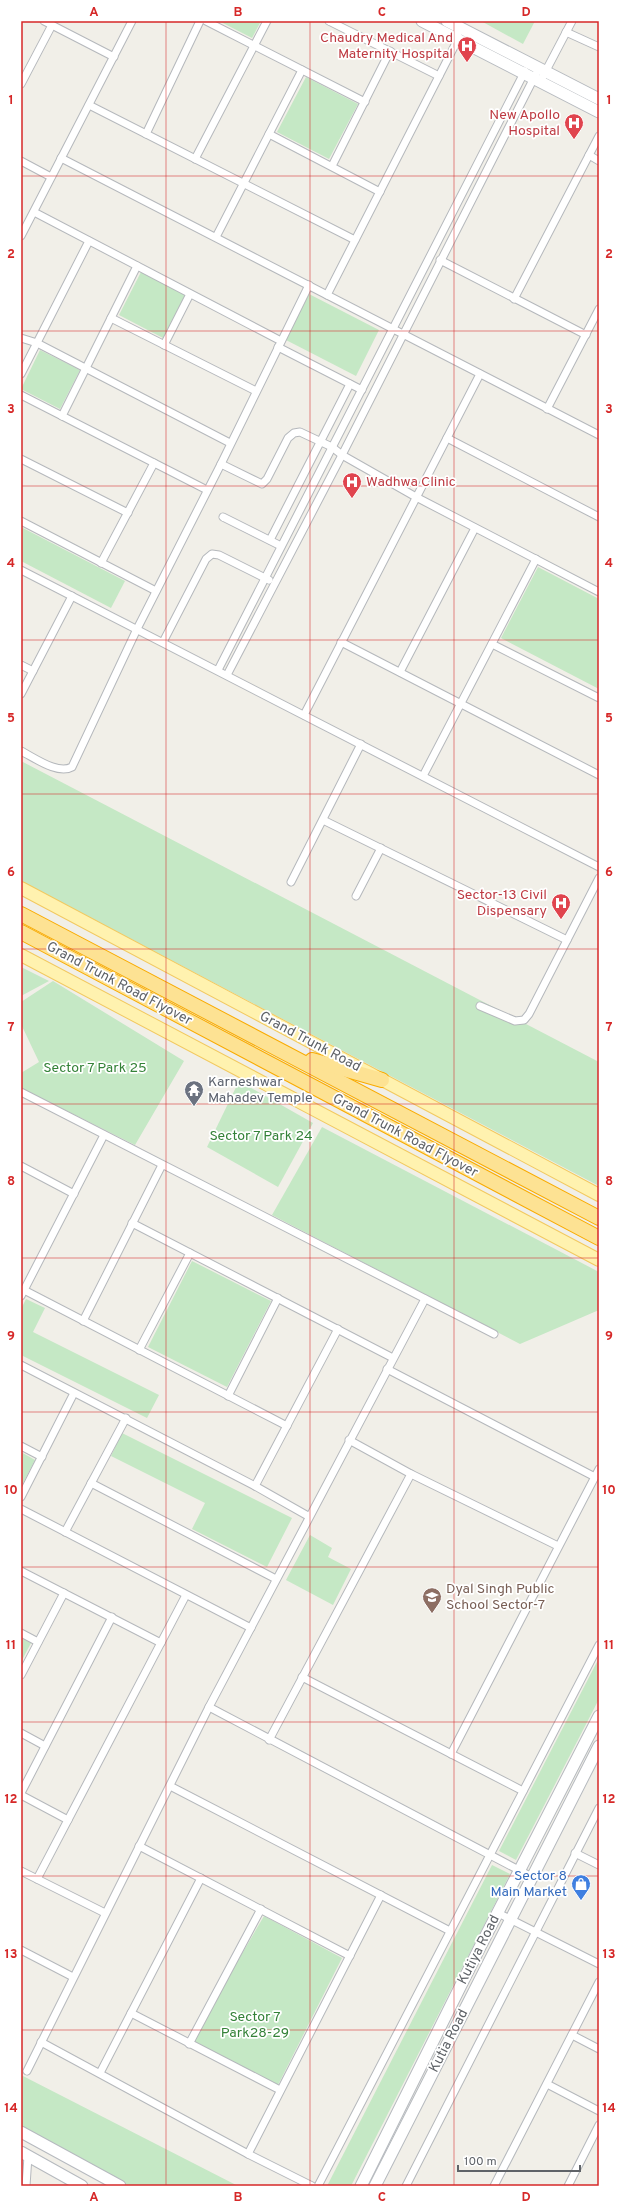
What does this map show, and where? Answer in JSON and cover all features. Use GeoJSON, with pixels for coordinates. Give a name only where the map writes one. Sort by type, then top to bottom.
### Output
{"type":"FeatureCollection","features":[{"type":"Feature","properties":{"kind":"highway","name":"Grand Trunk Road"},"geometry":{"type":"LineString","coordinates":[[21,914],[281,1051]]}},
{"type":"Feature","properties":{"kind":"highway","name":"Grand Trunk Road Flyover"},"geometry":{"type":"LineString","coordinates":[[21,932],[599,1238]]}},
{"type":"Feature","properties":{"kind":"highway"},"geometry":{"type":"LineString","coordinates":[[281,1051],[382,1080]]}},
{"type":"Feature","properties":{"kind":"highway","name":"Grand Trunk Road Flyover"},"geometry":{"type":"LineString","coordinates":[[281,1051],[599,1218]]}},
{"type":"Feature","properties":{"kind":"main road","name":"Grand Trunk Road"},"geometry":{"type":"LineString","coordinates":[[21,888],[599,1195]]}},
{"type":"Feature","properties":{"kind":"main road"},"geometry":{"type":"LineString","coordinates":[[21,955],[599,1260]]}},
{"type":"Feature","properties":{"kind":"street"},"geometry":{"type":"LineString","coordinates":[[44,21],[114,57]]}},
{"type":"Feature","properties":{"kind":"street"},"geometry":{"type":"LineString","coordinates":[[21,236],[132,21]]}},
{"type":"Feature","properties":{"kind":"street"},"geometry":{"type":"LineString","coordinates":[[146,134],[200,21]]}},
{"type":"Feature","properties":{"kind":"street"},"geometry":{"type":"LineString","coordinates":[[206,21],[365,102]]}},
{"type":"Feature","properties":{"kind":"street"},"geometry":{"type":"LineString","coordinates":[[194,159],[267,21]]}},
{"type":"Feature","properties":{"kind":"street"},"geometry":{"type":"LineString","coordinates":[[329,21],[439,76]]}},
{"type":"Feature","properties":{"kind":"street"},"geometry":{"type":"LineString","coordinates":[[422,21],[599,112]]}},
{"type":"Feature","properties":{"kind":"street"},"geometry":{"type":"LineString","coordinates":[[227,675],[342,455],[538,68],[566,32],[572,21]]}},
{"type":"Feature","properties":{"kind":"street"},"geometry":{"type":"LineString","coordinates":[[327,295],[458,39],[454,23]]}},
{"type":"Feature","properties":{"kind":"street"},"geometry":{"type":"LineString","coordinates":[[454,23],[599,99]]}},
{"type":"Feature","properties":{"kind":"street"},"geometry":{"type":"LineString","coordinates":[[21,84],[52,25]]}},
{"type":"Feature","properties":{"kind":"street"},"geometry":{"type":"LineString","coordinates":[[566,32],[599,47]]}},
{"type":"Feature","properties":{"kind":"street"},"geometry":{"type":"LineString","coordinates":[[332,166],[390,51]]}},
{"type":"Feature","properties":{"kind":"street"},"geometry":{"type":"LineString","coordinates":[[218,670],[393,329],[538,68]]}},
{"type":"Feature","properties":{"kind":"street"},"geometry":{"type":"LineString","coordinates":[[216,238],[302,70]]}},
{"type":"Feature","properties":{"kind":"street"},"geometry":{"type":"LineString","coordinates":[[89,105],[355,240]]}},
{"type":"Feature","properties":{"kind":"street"},"geometry":{"type":"LineString","coordinates":[[269,134],[380,192]]}},
{"type":"Feature","properties":{"kind":"street"},"geometry":{"type":"LineString","coordinates":[[514,299],[599,136]]}},
{"type":"Feature","properties":{"kind":"street"},"geometry":{"type":"LineString","coordinates":[[589,155],[599,161]]}},
{"type":"Feature","properties":{"kind":"street"},"geometry":{"type":"LineString","coordinates":[[61,158],[599,435]]}},
{"type":"Feature","properties":{"kind":"street"},"geometry":{"type":"LineString","coordinates":[[21,162],[51,177]]}},
{"type":"Feature","properties":{"kind":"street"},"geometry":{"type":"LineString","coordinates":[[34,212],[190,294],[362,390]]}},
{"type":"Feature","properties":{"kind":"street"},"geometry":{"type":"LineString","coordinates":[[21,374],[89,241]]}},
{"type":"Feature","properties":{"kind":"street"},"geometry":{"type":"LineString","coordinates":[[440,260],[586,335]]}},
{"type":"Feature","properties":{"kind":"street"},"geometry":{"type":"LineString","coordinates":[[62,416],[137,266]]}},
{"type":"Feature","properties":{"kind":"street"},"geometry":{"type":"LineString","coordinates":[[21,751],[59,769],[67,771],[72,768],[137,629],[221,464],[309,285]]}},
{"type":"Feature","properties":{"kind":"street"},"geometry":{"type":"LineString","coordinates":[[164,345],[190,294]]}},
{"type":"Feature","properties":{"kind":"street"},"geometry":{"type":"LineString","coordinates":[[547,408],[599,309]]}},
{"type":"Feature","properties":{"kind":"street"},"geometry":{"type":"LineString","coordinates":[[111,318],[256,392]]}},
{"type":"Feature","properties":{"kind":"street"},"geometry":{"type":"LineString","coordinates":[[21,338],[37,343],[230,443]]}},
{"type":"Feature","properties":{"kind":"street"},"geometry":{"type":"LineString","coordinates":[[304,714],[480,374]]}},
{"type":"Feature","properties":{"kind":"street"},"geometry":{"type":"LineString","coordinates":[[270,540],[322,442],[350,384]]}},
{"type":"Feature","properties":{"kind":"street"},"geometry":{"type":"LineString","coordinates":[[21,395],[207,490]]}},
{"type":"Feature","properties":{"kind":"street"},"geometry":{"type":"LineString","coordinates":[[221,464],[262,484],[267,479],[288,438],[294,433],[300,432],[332,447],[342,455],[416,497],[599,592]]}},
{"type":"Feature","properties":{"kind":"street"},"geometry":{"type":"LineString","coordinates":[[447,438],[599,517]]}},
{"type":"Feature","properties":{"kind":"street"},"geometry":{"type":"LineString","coordinates":[[21,459],[128,513]]}},
{"type":"Feature","properties":{"kind":"street"},"geometry":{"type":"LineString","coordinates":[[102,563],[154,463]]}},
{"type":"Feature","properties":{"kind":"street"},"geometry":{"type":"LineString","coordinates":[[223,517],[281,546]]}},
{"type":"Feature","properties":{"kind":"street"},"geometry":{"type":"LineString","coordinates":[[21,521],[156,591]]}},
{"type":"Feature","properties":{"kind":"street"},"geometry":{"type":"LineString","coordinates":[[400,672],[475,528]]}},
{"type":"Feature","properties":{"kind":"street"},"geometry":{"type":"LineString","coordinates":[[163,642],[206,559],[212,554],[219,554],[275,583]]}},
{"type":"Feature","properties":{"kind":"street"},"geometry":{"type":"LineString","coordinates":[[423,776],[536,559]]}},
{"type":"Feature","properties":{"kind":"street"},"geometry":{"type":"LineString","coordinates":[[21,570],[304,714],[599,867]]}},
{"type":"Feature","properties":{"kind":"street"},"geometry":{"type":"LineString","coordinates":[[21,694],[72,596]]}},
{"type":"Feature","properties":{"kind":"street"},"geometry":{"type":"LineString","coordinates":[[341,642],[599,775]]}},
{"type":"Feature","properties":{"kind":"street"},"geometry":{"type":"LineString","coordinates":[[492,644],[599,698]]}},
{"type":"Feature","properties":{"kind":"street"},"geometry":{"type":"LineString","coordinates":[[21,665],[33,671]]}},
{"type":"Feature","properties":{"kind":"street"},"geometry":{"type":"LineString","coordinates":[[291,882],[361,744]]}},
{"type":"Feature","properties":{"kind":"street"},"geometry":{"type":"LineString","coordinates":[[323,820],[567,940]]}},
{"type":"Feature","properties":{"kind":"street"},"geometry":{"type":"LineString","coordinates":[[356,896],[381,848]]}},
{"type":"Feature","properties":{"kind":"street"},"geometry":{"type":"LineString","coordinates":[[480,1006],[515,1021],[524,1020],[529,1014],[599,878]]}},
{"type":"Feature","properties":{"kind":"street"},"geometry":{"type":"LineString","coordinates":[[21,1092],[494,1334]]}},
{"type":"Feature","properties":{"kind":"street"},"geometry":{"type":"LineString","coordinates":[[104,1135],[22,1293],[83,1320],[287,1426]]}},
{"type":"Feature","properties":{"kind":"street"},"geometry":{"type":"LineString","coordinates":[[83,1320],[162,1165]]}},
{"type":"Feature","properties":{"kind":"street"},"geometry":{"type":"LineString","coordinates":[[21,1166],[74,1194]]}},
{"type":"Feature","properties":{"kind":"street"},"geometry":{"type":"LineString","coordinates":[[132,1223],[393,1358]]}},
{"type":"Feature","properties":{"kind":"street"},"geometry":{"type":"LineString","coordinates":[[139,1350],[190,1253]]}},
{"type":"Feature","properties":{"kind":"street"},"geometry":{"type":"LineString","coordinates":[[228,1396],[278,1298]]}},
{"type":"Feature","properties":{"kind":"street"},"geometry":{"type":"LineString","coordinates":[[27,2071],[72,1977],[209,1707],[308,1516],[425,1299]]}},
{"type":"Feature","properties":{"kind":"street"},"geometry":{"type":"LineString","coordinates":[[255,1486],[338,1329]]}},
{"type":"Feature","properties":{"kind":"street"},"geometry":{"type":"LineString","coordinates":[[21,1365],[126,1418],[255,1486],[308,1516]]}},
{"type":"Feature","properties":{"kind":"street"},"geometry":{"type":"LineString","coordinates":[[387,1368],[595,1477]]}},
{"type":"Feature","properties":{"kind":"street"},"geometry":{"type":"LineString","coordinates":[[21,1497],[74,1392]]}},
{"type":"Feature","properties":{"kind":"street"},"geometry":{"type":"LineString","coordinates":[[66,1532],[126,1418]]}},
{"type":"Feature","properties":{"kind":"street"},"geometry":{"type":"LineString","coordinates":[[349,1440],[411,1474],[558,1546]]}},
{"type":"Feature","properties":{"kind":"street"},"geometry":{"type":"LineString","coordinates":[[21,1446],[42,1457]]}},
{"type":"Feature","properties":{"kind":"street"},"geometry":{"type":"LineString","coordinates":[[451,1754],[558,1546],[599,1470]]}},
{"type":"Feature","properties":{"kind":"street"},"geometry":{"type":"LineString","coordinates":[[269,1740],[411,1474]]}},
{"type":"Feature","properties":{"kind":"street"},"geometry":{"type":"LineString","coordinates":[[91,1483],[276,1580]]}},
{"type":"Feature","properties":{"kind":"street"},"geometry":{"type":"LineString","coordinates":[[21,1509],[251,1628]]}},
{"type":"Feature","properties":{"kind":"street"},"geometry":{"type":"LineString","coordinates":[[21,1570],[161,1642]]}},
{"type":"Feature","properties":{"kind":"street"},"geometry":{"type":"LineString","coordinates":[[21,1675],[64,1593]]}},
{"type":"Feature","properties":{"kind":"street"},"geometry":{"type":"LineString","coordinates":[[37,1879],[186,1595]]}},
{"type":"Feature","properties":{"kind":"street"},"geometry":{"type":"LineString","coordinates":[[68,1820],[21,1794],[112,1617]]}},
{"type":"Feature","properties":{"kind":"street"},"geometry":{"type":"LineString","coordinates":[[21,1633],[38,1642]]}},
{"type":"Feature","properties":{"kind":"street"},"geometry":{"type":"LineString","coordinates":[[318,2186],[599,1645]]}},
{"type":"Feature","properties":{"kind":"street"},"geometry":{"type":"LineString","coordinates":[[302,1677],[523,1791]]}},
{"type":"Feature","properties":{"kind":"street"},"geometry":{"type":"LineString","coordinates":[[209,1707],[269,1740],[532,1877]]}},
{"type":"Feature","properties":{"kind":"street","name":"Kutiya Road"},"geometry":{"type":"LineString","coordinates":[[361,2186],[498,1912],[599,1716]]}},
{"type":"Feature","properties":{"kind":"street"},"geometry":{"type":"LineString","coordinates":[[21,1733],[46,1746]]}},
{"type":"Feature","properties":{"kind":"street","name":"Kutia Road"},"geometry":{"type":"LineString","coordinates":[[374,2186],[599,1746]]}},
{"type":"Feature","properties":{"kind":"street"},"geometry":{"type":"LineString","coordinates":[[170,1786],[450,1931]]}},
{"type":"Feature","properties":{"kind":"street"},"geometry":{"type":"LineString","coordinates":[[406,2186],[599,1808]]}},
{"type":"Feature","properties":{"kind":"street"},"geometry":{"type":"LineString","coordinates":[[139,1846],[350,1956]]}},
{"type":"Feature","properties":{"kind":"street"},"geometry":{"type":"LineString","coordinates":[[576,1853],[599,1865]]}},
{"type":"Feature","properties":{"kind":"street"},"geometry":{"type":"LineString","coordinates":[[21,1871],[105,1913]]}},
{"type":"Feature","properties":{"kind":"street"},"geometry":{"type":"LineString","coordinates":[[100,2073],[201,1878]]}},
{"type":"Feature","properties":{"kind":"street"},"geometry":{"type":"LineString","coordinates":[[248,2154],[381,1896]]}},
{"type":"Feature","properties":{"kind":"street"},"geometry":{"type":"LineString","coordinates":[[189,2044],[261,1909]]}},
{"type":"Feature","properties":{"kind":"street"},"geometry":{"type":"LineString","coordinates":[[498,1912],[597,1963],[599,1955]]}},
{"type":"Feature","properties":{"kind":"street"},"geometry":{"type":"LineString","coordinates":[[21,1950],[72,1977]]}},
{"type":"Feature","properties":{"kind":"street"},"geometry":{"type":"LineString","coordinates":[[494,2186],[599,1982]]}},
{"type":"Feature","properties":{"kind":"street"},"geometry":{"type":"LineString","coordinates":[[130,2013],[280,2090]]}},
{"type":"Feature","properties":{"kind":"street"},"geometry":{"type":"LineString","coordinates":[[572,2035],[599,2049]]}},
{"type":"Feature","properties":{"kind":"street"},"geometry":{"type":"LineString","coordinates":[[41,2042],[248,2154],[312,2186]]}},
{"type":"Feature","properties":{"kind":"street"},"geometry":{"type":"LineString","coordinates":[[547,2084],[599,2111]]}},
{"type":"Feature","properties":{"kind":"street"},"geometry":{"type":"LineString","coordinates":[[568,2186],[599,2126]]}},
{"type":"Feature","properties":{"kind":"street"},"geometry":{"type":"LineString","coordinates":[[21,2132],[120,2186]]}},
{"type":"Feature","properties":{"kind":"street"},"geometry":{"type":"LineString","coordinates":[[24,2154],[26,2186]]}},
{"type":"Feature","properties":{"kind":"street"},"geometry":{"type":"LineString","coordinates":[[24,2154],[82,2186]]}},
{"type":"Feature","properties":{"kind":"green space"},"geometry":{"type":"Polygon","coordinates":[[[219,21],[261,21],[252,38],[219,21]]]}},
{"type":"Feature","properties":{"kind":"green space"},"geometry":{"type":"Polygon","coordinates":[[[481,21],[535,21],[523,44],[481,21]]]}},
{"type":"Feature","properties":{"kind":"green space"},"geometry":{"type":"Polygon","coordinates":[[[306,77],[358,104],[329,159],[277,132],[306,77]]]}},
{"type":"Feature","properties":{"kind":"green space"},"geometry":{"type":"Polygon","coordinates":[[[141,272],[185,295],[163,338],[119,315],[141,272]]]}},
{"type":"Feature","properties":{"kind":"green space"},"geometry":{"type":"Polygon","coordinates":[[[309,294],[379,330],[356,376],[286,340],[309,294]]]}},
{"type":"Feature","properties":{"kind":"green space"},"geometry":{"type":"Polygon","coordinates":[[[40,350],[80,370],[60,409],[21,389],[40,350]]]}},
{"type":"Feature","properties":{"kind":"green space"},"geometry":{"type":"Polygon","coordinates":[[[21,527],[125,581],[111,608],[21,561],[21,527]]]}},
{"type":"Feature","properties":{"kind":"green space"},"geometry":{"type":"Polygon","coordinates":[[[538,567],[599,599],[599,689],[501,638],[538,567]]]}},
{"type":"Feature","properties":{"kind":"green space"},"geometry":{"type":"Polygon","coordinates":[[[21,761],[599,1062],[599,1186],[21,881],[21,761]]]}},
{"type":"Feature","properties":{"kind":"green space"},"geometry":{"type":"Polygon","coordinates":[[[21,967],[49,981],[21,996],[21,967]]]}},
{"type":"Feature","properties":{"kind":"green space","name":"Sector 7 Park 25"},"geometry":{"type":"Polygon","coordinates":[[[53,981],[184,1061],[135,1145],[21,1088],[21,1073],[39,1062],[21,1024],[21,1002],[53,981]]]}},
{"type":"Feature","properties":{"kind":"green space","name":"Sector 7 Park 24"},"geometry":{"type":"Polygon","coordinates":[[[239,1081],[313,1123],[278,1187],[207,1147],[239,1081]]]}},
{"type":"Feature","properties":{"kind":"green space"},"geometry":{"type":"Polygon","coordinates":[[[322,1127],[599,1272],[599,1310],[520,1344],[272,1215],[322,1127]]]}},
{"type":"Feature","properties":{"kind":"green space"},"geometry":{"type":"Polygon","coordinates":[[[192,1261],[271,1301],[227,1387],[148,1347],[192,1261]]]}},
{"type":"Feature","properties":{"kind":"green space"},"geometry":{"type":"Polygon","coordinates":[[[26,1299],[45,1308],[33,1332],[159,1395],[147,1418],[21,1355],[21,1309],[26,1299]]]}},
{"type":"Feature","properties":{"kind":"green space"},"geometry":{"type":"Polygon","coordinates":[[[122,1433],[292,1518],[267,1567],[192,1529],[205,1503],[111,1456],[122,1433]]]}},
{"type":"Feature","properties":{"kind":"green space"},"geometry":{"type":"Polygon","coordinates":[[[21,1452],[35,1460],[21,1487],[21,1452]]]}},
{"type":"Feature","properties":{"kind":"green space"},"geometry":{"type":"Polygon","coordinates":[[[310,1535],[332,1548],[328,1557],[351,1569],[333,1605],[286,1580],[310,1535]]]}},
{"type":"Feature","properties":{"kind":"green space"},"geometry":{"type":"Polygon","coordinates":[[[21,1638],[31,1643],[21,1662],[21,1638]]]}},
{"type":"Feature","properties":{"kind":"green space"},"geometry":{"type":"Polygon","coordinates":[[[599,1658],[599,1699],[516,1860],[499,1851],[599,1658]]]}},
{"type":"Feature","properties":{"kind":"green space"},"geometry":{"type":"Polygon","coordinates":[[[492,1865],[510,1874],[351,2186],[327,2186],[492,1865]]]}},
{"type":"Feature","properties":{"kind":"green space","name":"Sector 7 Park28-29"},"geometry":{"type":"Polygon","coordinates":[[[264,1916],[342,1958],[275,2091],[189,2044],[264,1916]]]}},
{"type":"Feature","properties":{"kind":"green space"},"geometry":{"type":"Polygon","coordinates":[[[21,2075],[238,2186],[129,2186],[21,2128],[21,2075]]]}},
{"type":"Feature","properties":{"kind":"place","name":"Chaudry Medical And Maternity Hospital"},"geometry":{"type":"Point","coordinates":[467,63]}},
{"type":"Feature","properties":{"kind":"place","name":"New Apollo Hospital"},"geometry":{"type":"Point","coordinates":[574,140]}},
{"type":"Feature","properties":{"kind":"place","name":"Wadhwa Clinic"},"geometry":{"type":"Point","coordinates":[352,499]}},
{"type":"Feature","properties":{"kind":"place","name":"Sector-13 Civil Dispensary"},"geometry":{"type":"Point","coordinates":[561,920]}},
{"type":"Feature","properties":{"kind":"place","name":"Karneshwar Mahadev Temple"},"geometry":{"type":"Point","coordinates":[194,1107]}},
{"type":"Feature","properties":{"kind":"place","name":"Dyal Singh Public School Sector-7"},"geometry":{"type":"Point","coordinates":[432,1614]}},
{"type":"Feature","properties":{"kind":"place","name":"Sector 8 Main Market"},"geometry":{"type":"Point","coordinates":[581,1901]}}]}
